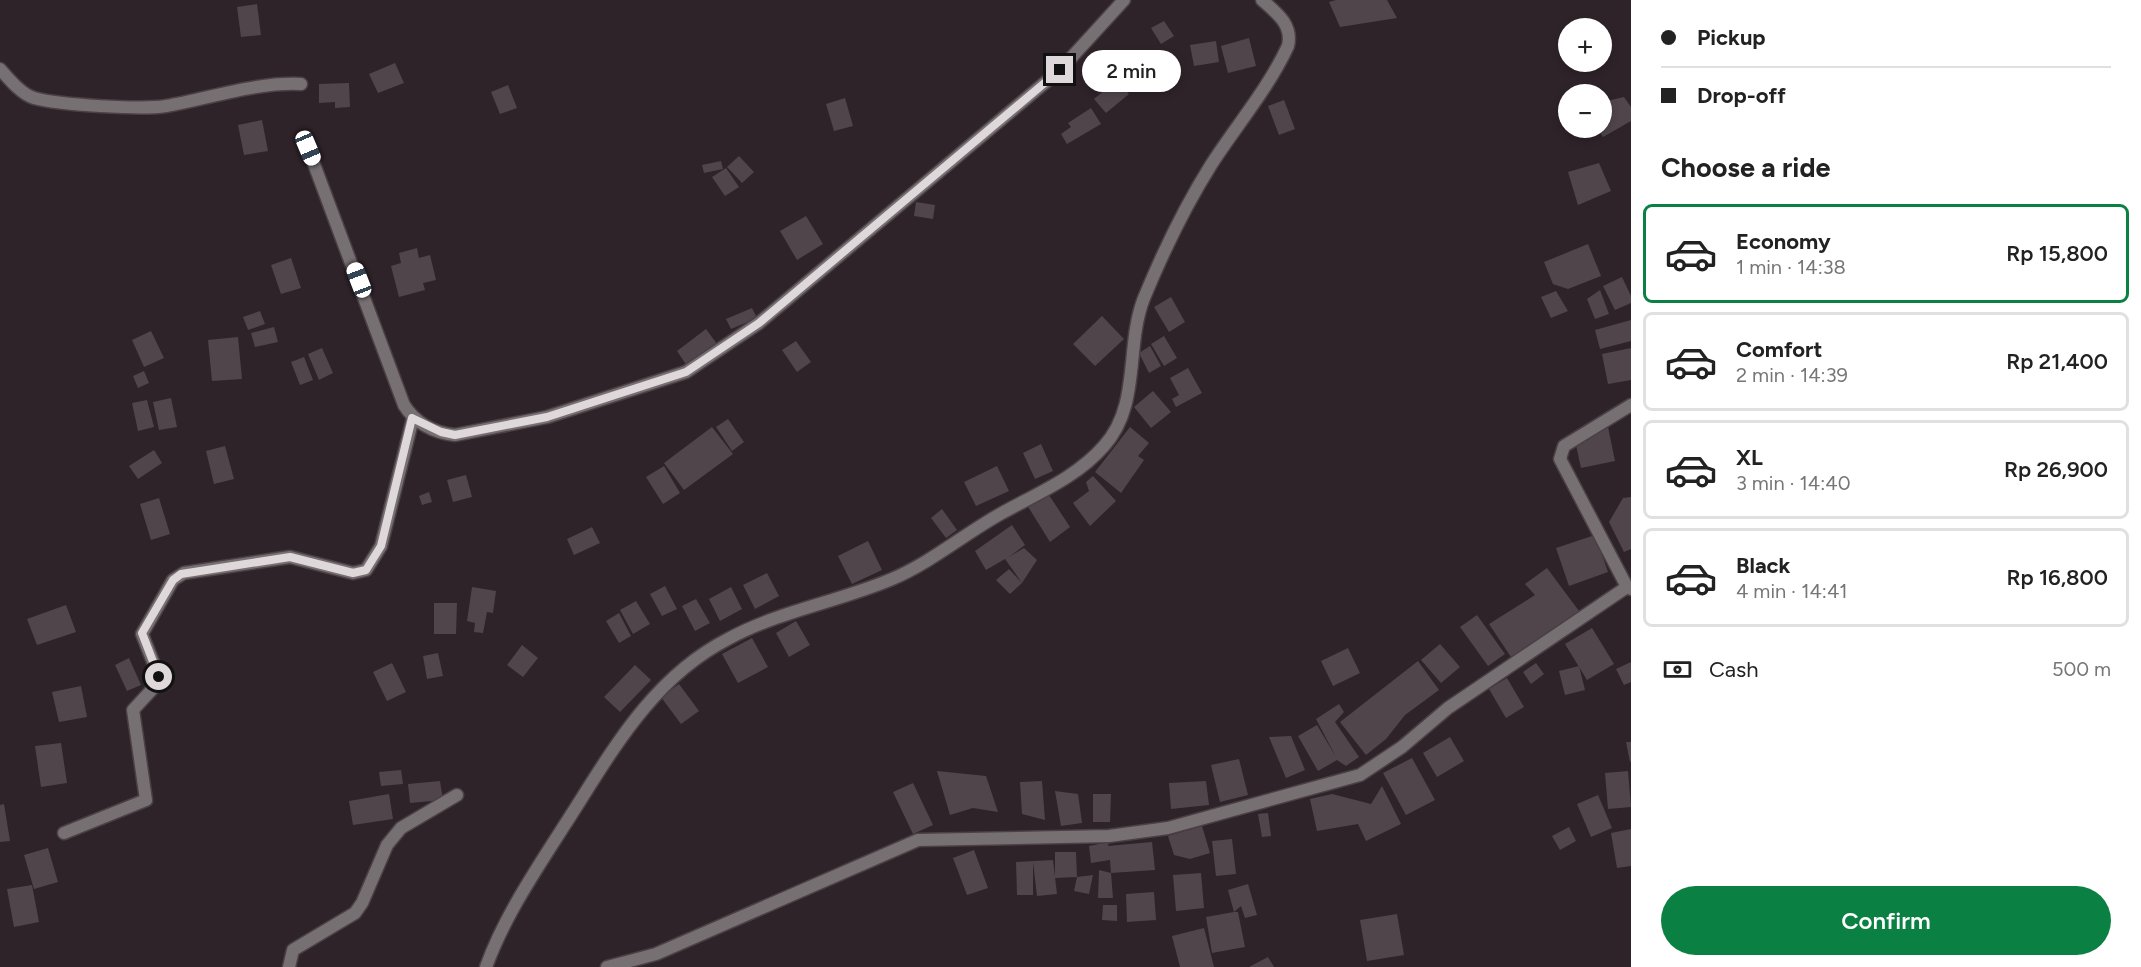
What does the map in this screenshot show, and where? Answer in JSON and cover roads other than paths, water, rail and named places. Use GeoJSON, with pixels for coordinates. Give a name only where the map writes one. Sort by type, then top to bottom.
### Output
{"type":"FeatureCollection","features":[{"type":"Feature","properties":{"kind":"street"},"geometry":{"type":"LineString","coordinates":[[308,148],[404,405],[412,418],[441,432],[455,435],[547,417],[686,372],[759,323],[1060,70],[1124,0]]}},
{"type":"Feature","properties":{"kind":"street"},"geometry":{"type":"LineString","coordinates":[[486,967],[500,935],[538,867],[629,724],[653,697],[695,658],[744,631],[891,579],[946,551],[996,516],[1070,476],[1105,445],[1122,416],[1142,303],[1170,237],[1210,167],[1288,46],[1289,36],[1286,24],[1262,0]]}},
{"type":"Feature","properties":{"kind":"street"},"geometry":{"type":"LineString","coordinates":[[0,69],[13,84],[33,98],[131,106],[163,106],[236,91],[287,83],[301,84]]}},
{"type":"Feature","properties":{"kind":"street"},"geometry":{"type":"LineString","coordinates":[[608,967],[667,950],[911,842],[928,838],[1109,836],[1168,828],[1360,775],[1402,747],[1448,708],[1629,588],[1560,459],[1564,446],[1631,405]]}},
{"type":"Feature","properties":{"kind":"street"},"geometry":{"type":"LineString","coordinates":[[64,833],[146,800],[133,710],[159,680],[142,633],[173,580],[184,573],[290,557],[353,573],[366,570],[381,546],[412,418]]}},
{"type":"Feature","properties":{"kind":"street"},"geometry":{"type":"LineString","coordinates":[[289,967],[292,950],[355,913],[362,903],[387,845],[401,828],[457,795]]}}]}
